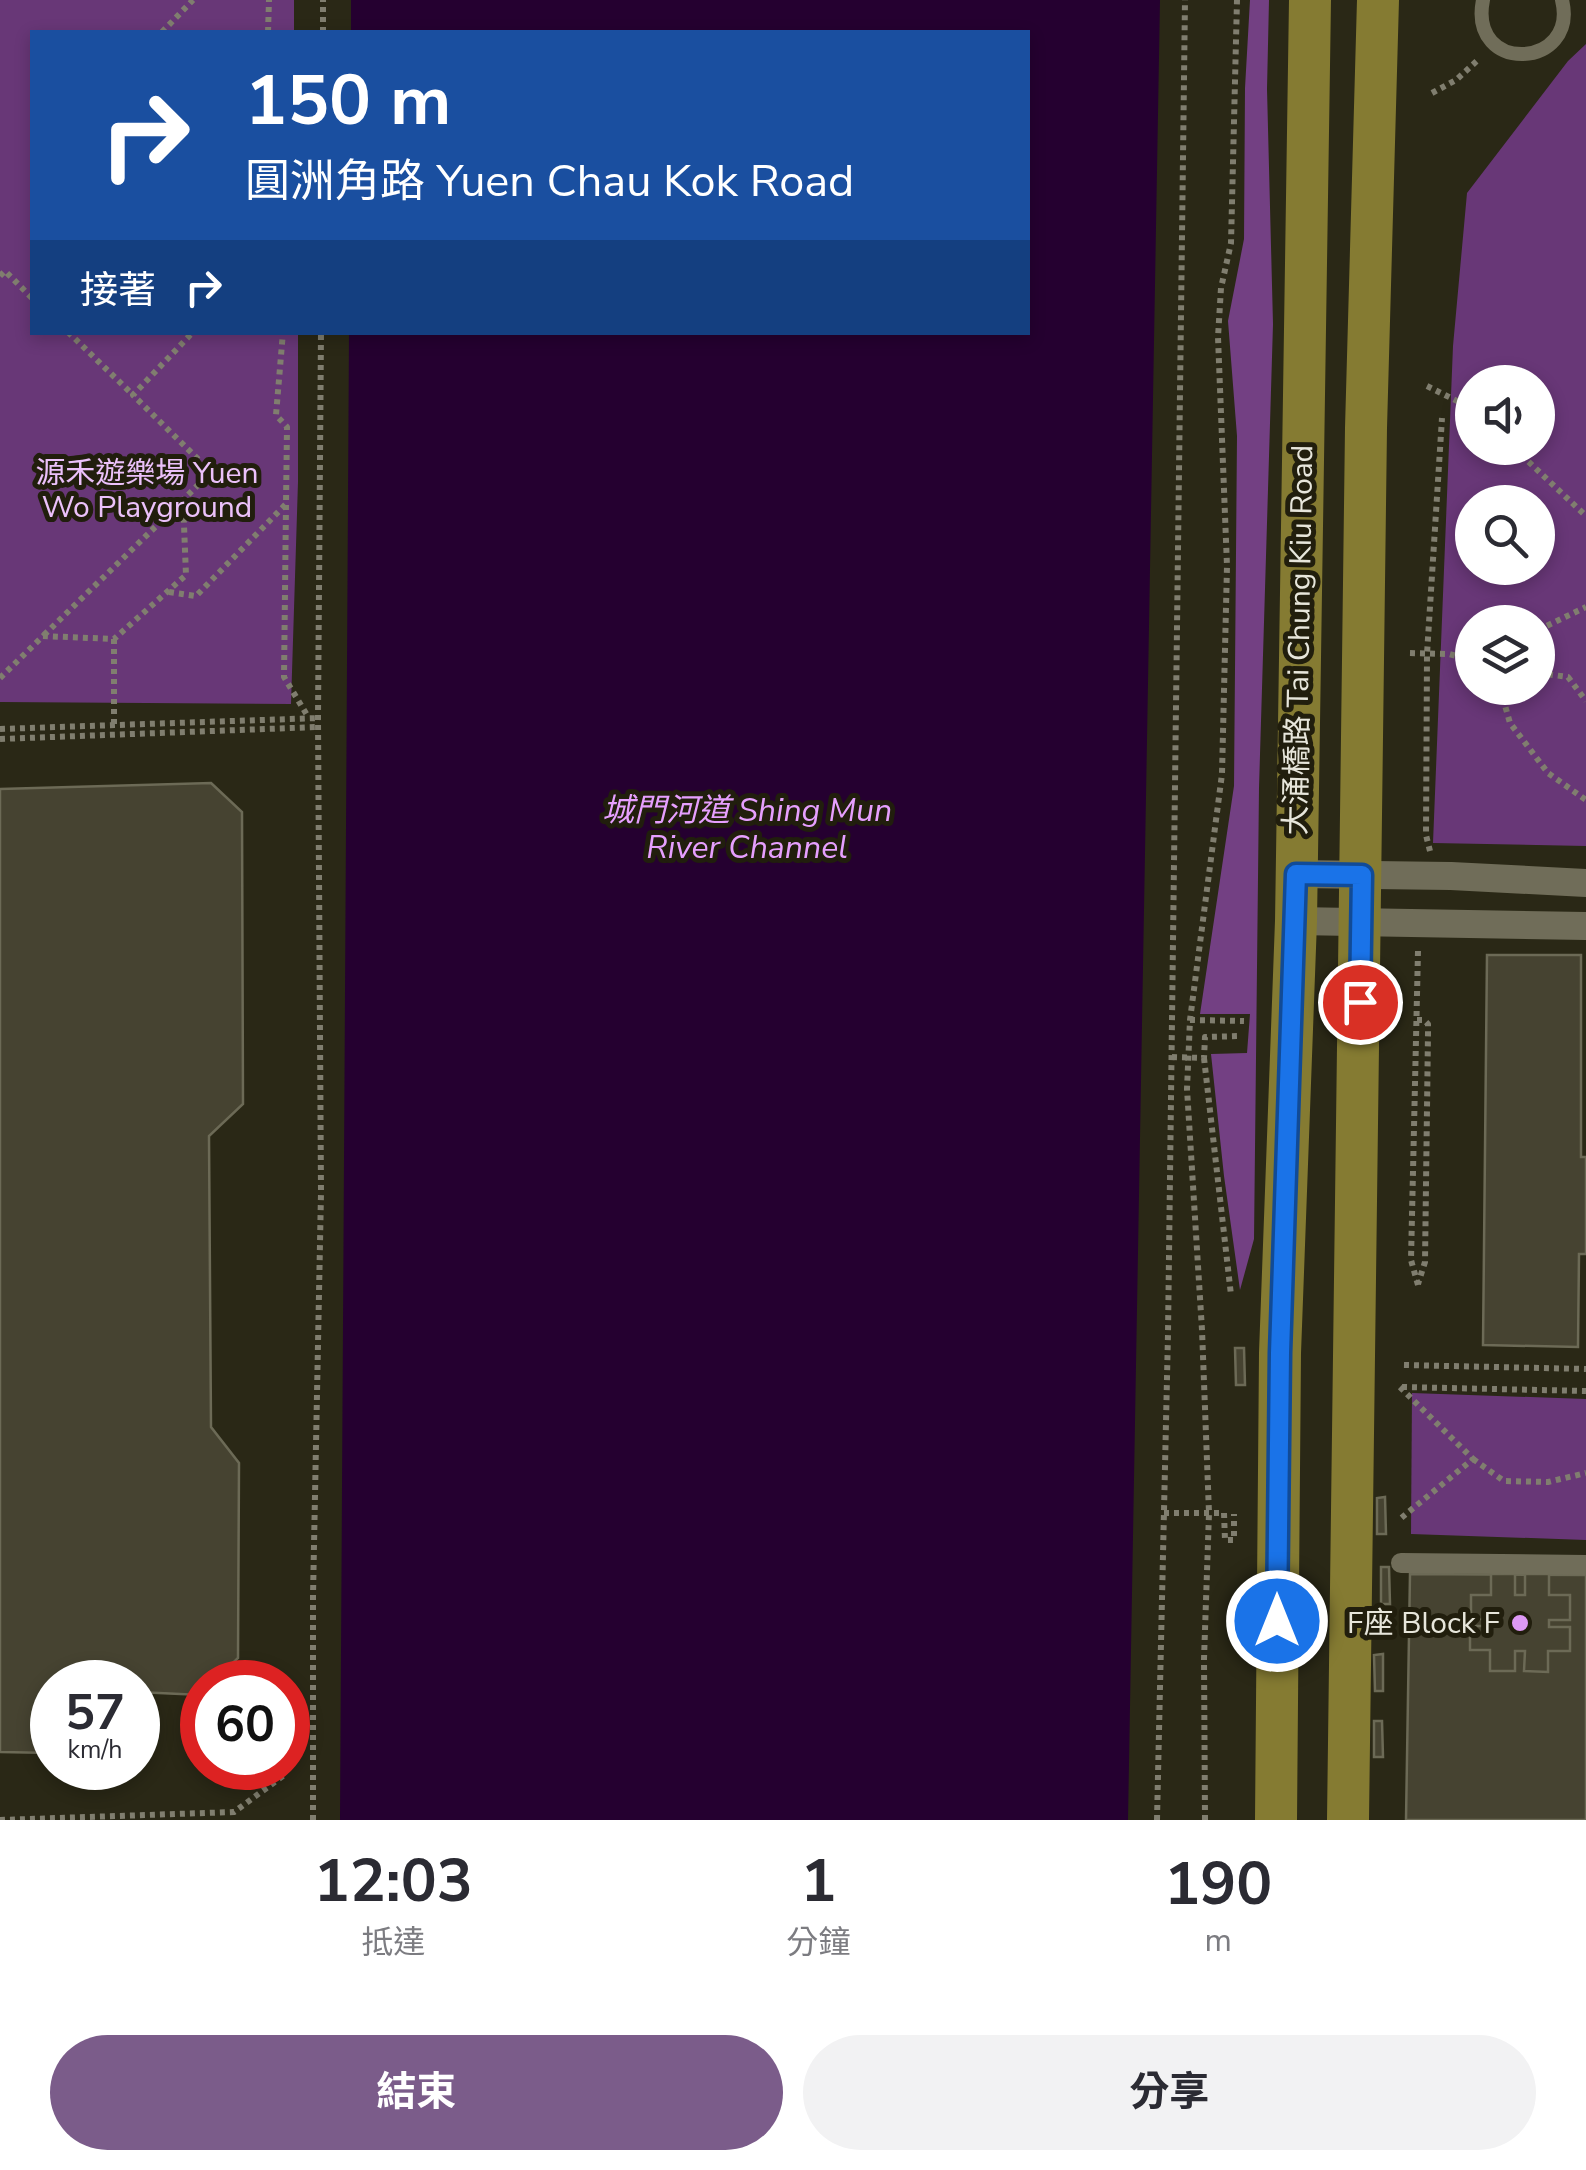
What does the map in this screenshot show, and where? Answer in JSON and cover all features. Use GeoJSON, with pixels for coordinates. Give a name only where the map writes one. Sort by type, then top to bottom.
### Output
{"type":"FeatureCollection","features":[{"type":"Feature","properties":{"kind":"main road","name":"大涌橋路 Tai Chung Kiu Road"},"geometry":{"type":"LineString","coordinates":[[1276,1820],[1280,1353],[1296,921],[1310,0]]}},
{"type":"Feature","properties":{"kind":"main road"},"geometry":{"type":"LineString","coordinates":[[1348,1820],[1366,428],[1378,0]]}},
{"type":"Feature","properties":{"kind":"street"},"geometry":{"type":"LineString","coordinates":[[1296,874],[1586,883]]}},
{"type":"Feature","properties":{"kind":"street"},"geometry":{"type":"LineString","coordinates":[[1296,921],[1586,926]]}},
{"type":"Feature","properties":{"kind":"street"},"geometry":{"type":"LineString","coordinates":[[1401,1563],[1586,1565]]}},
{"type":"Feature","properties":{"kind":"lane"},"geometry":{"type":"LineString","coordinates":[[1483,0],[1480,14],[1484,30],[1494,44],[1516,54],[1530,55],[1555,40],[1562,28],[1564,6],[1578,0]]}},
{"type":"Feature","properties":{"kind":"path"},"geometry":{"type":"LineString","coordinates":[[164,30],[193,0]]}},
{"type":"Feature","properties":{"kind":"path"},"geometry":{"type":"LineString","coordinates":[[268,30],[269,0]]}},
{"type":"Feature","properties":{"kind":"path"},"geometry":{"type":"LineString","coordinates":[[323,0],[323,30]]}},
{"type":"Feature","properties":{"kind":"path"},"geometry":{"type":"LineString","coordinates":[[1158,1820],[1172,1057],[1184,0]]}},
{"type":"Feature","properties":{"kind":"path"},"geometry":{"type":"LineString","coordinates":[[1205,1820],[1204,1659],[1209,1513],[1186,1089],[1190,1020],[1222,774],[1227,566],[1218,338],[1221,288],[1231,242],[1237,0]]}},
{"type":"Feature","properties":{"kind":"path"},"geometry":{"type":"LineString","coordinates":[[1432,93],[1456,80],[1494,44]]}},
{"type":"Feature","properties":{"kind":"path"},"geometry":{"type":"LineString","coordinates":[[2,271],[30,296]]}},
{"type":"Feature","properties":{"kind":"path"},"geometry":{"type":"LineString","coordinates":[[0,678],[211,472],[71,335]]}},
{"type":"Feature","properties":{"kind":"path"},"geometry":{"type":"LineString","coordinates":[[132,394],[189,335]]}},
{"type":"Feature","properties":{"kind":"path"},"geometry":{"type":"LineString","coordinates":[[282,335],[276,416],[287,427],[284,678],[307,715]]}},
{"type":"Feature","properties":{"kind":"path"},"geometry":{"type":"LineString","coordinates":[[313,1820],[313,1577],[321,1193],[321,335]]}},
{"type":"Feature","properties":{"kind":"path"},"geometry":{"type":"LineString","coordinates":[[1427,386],[1455,400]]}},
{"type":"Feature","properties":{"kind":"path"},"geometry":{"type":"LineString","coordinates":[[1426,834],[1427,654],[1442,418]]}},
{"type":"Feature","properties":{"kind":"path"},"geometry":{"type":"LineString","coordinates":[[1532,465],[1586,516]]}},
{"type":"Feature","properties":{"kind":"path"},"geometry":{"type":"LineString","coordinates":[[43,636],[114,639],[186,576],[182,500]]}},
{"type":"Feature","properties":{"kind":"path"},"geometry":{"type":"LineString","coordinates":[[169,592],[196,596],[286,504]]}},
{"type":"Feature","properties":{"kind":"path"},"geometry":{"type":"LineString","coordinates":[[1555,622],[1586,607]]}},
{"type":"Feature","properties":{"kind":"path"},"geometry":{"type":"LineString","coordinates":[[114,639],[115,735]]}},
{"type":"Feature","properties":{"kind":"path"},"geometry":{"type":"LineString","coordinates":[[1410,653],[1455,655]]}},
{"type":"Feature","properties":{"kind":"path"},"geometry":{"type":"LineString","coordinates":[[1555,675],[1568,676],[1586,701]]}},
{"type":"Feature","properties":{"kind":"path"},"geometry":{"type":"LineString","coordinates":[[1505,705],[1510,723],[1548,773],[1586,800]]}},
{"type":"Feature","properties":{"kind":"path"},"geometry":{"type":"LineString","coordinates":[[0,730],[320,718]]}},
{"type":"Feature","properties":{"kind":"path"},"geometry":{"type":"LineString","coordinates":[[0,739],[318,728]]}},
{"type":"Feature","properties":{"kind":"path"},"geometry":{"type":"LineString","coordinates":[[1417,1020],[1428,1024],[1425,1262],[1418,1286],[1411,1260],[1418,948]]}},
{"type":"Feature","properties":{"kind":"path"},"geometry":{"type":"LineString","coordinates":[[1190,1020],[1244,1021]]}},
{"type":"Feature","properties":{"kind":"path"},"geometry":{"type":"LineString","coordinates":[[1231,1295],[1204,1058],[1205,1037],[1241,1036]]}},
{"type":"Feature","properties":{"kind":"path"},"geometry":{"type":"LineString","coordinates":[[1172,1057],[1204,1058]]}},
{"type":"Feature","properties":{"kind":"path"},"geometry":{"type":"LineString","coordinates":[[1404,1365],[1586,1369]]}},
{"type":"Feature","properties":{"kind":"path"},"geometry":{"type":"LineString","coordinates":[[1586,1391],[1400,1387],[1473,1459],[1504,1481],[1548,1482],[1586,1474]]}},
{"type":"Feature","properties":{"kind":"path"},"geometry":{"type":"LineString","coordinates":[[1400,1519],[1473,1459]]}},
{"type":"Feature","properties":{"kind":"path"},"geometry":{"type":"LineString","coordinates":[[1164,1513],[1224,1513],[1224,1540],[1234,1540],[1234,1514]]}},
{"type":"Feature","properties":{"kind":"path"},"geometry":{"type":"LineString","coordinates":[[0,1820],[234,1812],[264,1790]]}},
{"type":"Feature","properties":{"kind":"green space","name":"源禾遊樂場 Yuen Wo Playground"},"geometry":{"type":"Polygon","coordinates":[[[0,0],[294,0],[294,30],[30,30],[30,335],[298,335],[291,704],[0,702],[0,0]]]}},
{"type":"Feature","properties":{"kind":"green space"},"geometry":{"type":"Polygon","coordinates":[[[1586,44],[1586,846],[1433,843],[1453,346],[1467,193],[1568,61],[1586,44]]]}},
{"type":"Feature","properties":{"kind":"green space"},"geometry":{"type":"Polygon","coordinates":[[[1412,1393],[1586,1399],[1586,1540],[1411,1534],[1412,1393]]]}},
{"type":"Feature","properties":{"kind":"shaded area"},"geometry":{"type":"Polygon","coordinates":[[[1250,0],[1269,0],[1267,89],[1273,324],[1259,788],[1254,1239],[1240,1290],[1211,1054],[1247,1053],[1250,1014],[1200,1014],[1234,786],[1237,436],[1228,321],[1244,239],[1250,0]]]}},
{"type":"Feature","properties":{"kind":"water","name":"城門河道 Shing Mun River Channel"},"geometry":{"type":"Polygon","coordinates":[[[351,0],[1160,0],[1128,1820],[340,1820],[349,335],[1030,335],[1030,30],[351,30],[351,0]]]}},
{"type":"Feature","properties":{"kind":"building"},"geometry":{"type":"Polygon","coordinates":[[[211,783],[242,812],[243,1104],[209,1136],[211,1427],[239,1463],[238,1658],[180,1660],[180,1694],[160,1693],[160,1660],[30,1660],[30,1753],[0,1752],[0,789],[211,783]]]}},
{"type":"Feature","properties":{"kind":"building"},"geometry":{"type":"Polygon","coordinates":[[[1487,955],[1581,955],[1581,1157],[1586,1157],[1586,1254],[1579,1254],[1578,1347],[1483,1345],[1487,955]]]}},
{"type":"Feature","properties":{"kind":"building"},"geometry":{"type":"Polygon","coordinates":[[[1235,1348],[1244,1348],[1245,1385],[1236,1385],[1235,1348]]]}},
{"type":"Feature","properties":{"kind":"building"},"geometry":{"type":"Polygon","coordinates":[[[1385,1497],[1386,1534],[1377,1534],[1377,1498],[1385,1497]]]}},
{"type":"Feature","properties":{"kind":"building"},"geometry":{"type":"Polygon","coordinates":[[[1381,1567],[1389,1567],[1390,1604],[1381,1604],[1381,1567]]]}},
{"type":"Feature","properties":{"kind":"building"},"geometry":{"type":"Polygon","coordinates":[[[1410,1574],[1586,1575],[1586,1820],[1406,1820],[1410,1574]]]}},
{"type":"Feature","properties":{"kind":"building","name":"F座 Block F"},"geometry":{"type":"Polygon","coordinates":[[[1491,1574],[1515,1574],[1515,1595],[1525,1595],[1525,1574],[1549,1574],[1549,1595],[1570,1595],[1570,1620],[1549,1620],[1549,1627],[1570,1627],[1570,1651],[1548,1651],[1548,1672],[1524,1671],[1525,1651],[1515,1651],[1515,1671],[1490,1671],[1490,1650],[1470,1650],[1470,1626],[1490,1626],[1491,1619],[1471,1619],[1471,1595],[1491,1595],[1491,1574]]]}},
{"type":"Feature","properties":{"kind":"building"},"geometry":{"type":"Polygon","coordinates":[[[1383,1654],[1383,1691],[1375,1691],[1374,1655],[1383,1654]]]}},
{"type":"Feature","properties":{"kind":"building"},"geometry":{"type":"Polygon","coordinates":[[[1374,1721],[1382,1721],[1383,1757],[1374,1757],[1374,1721]]]}},
{"type":"Feature","properties":{"kind":"place","name":"F座 Block F"},"geometry":{"type":"Point","coordinates":[1520,1623]}},
{"type":"Feature","properties":{"kind":"route"},"geometry":{"type":"LineString","coordinates":[[1277,1621],[1280,1353],[1296,874],[1362,875],[1360,1002]]}}]}
